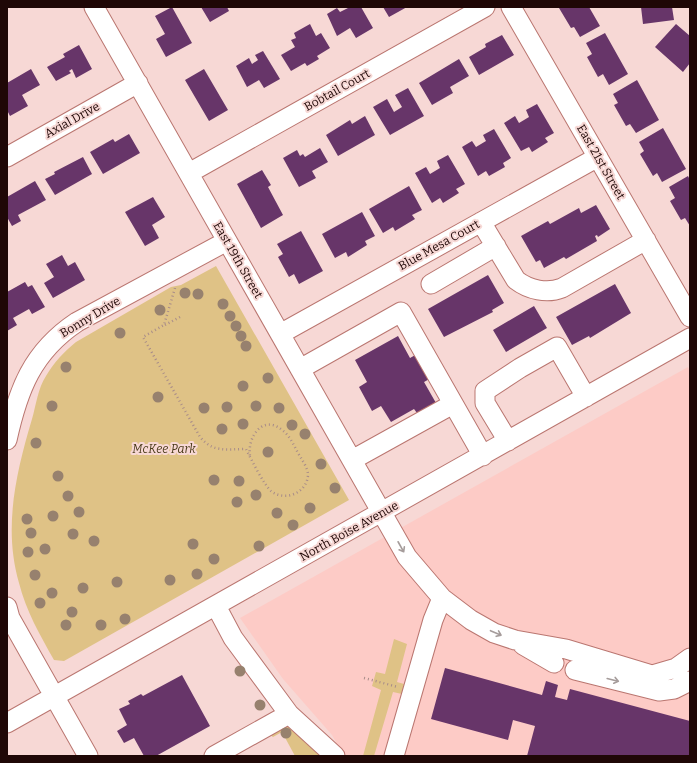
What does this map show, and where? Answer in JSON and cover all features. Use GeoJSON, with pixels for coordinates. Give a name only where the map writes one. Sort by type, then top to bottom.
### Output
{"type":"FeatureCollection","features":[{"type":"Feature","properties":{"kind":"street","name":"Bobtail Court"},"geometry":{"type":"LineString","coordinates":[[188,173],[485,7]]}},
{"type":"Feature","properties":{"kind":"street","name":"East 21st Street"},"geometry":{"type":"LineString","coordinates":[[511,7],[690,317]]}},
{"type":"Feature","properties":{"kind":"street","name":"East 19th Street"},"geometry":{"type":"LineString","coordinates":[[99,9],[188,173],[407,557],[442,598],[470,620],[494,632],[515,640]]}},
{"type":"Feature","properties":{"kind":"street","name":"Axial Drive"},"geometry":{"type":"LineString","coordinates":[[7,157],[138,83]]}},
{"type":"Feature","properties":{"kind":"street","name":"Blue Mesa Court"},"geometry":{"type":"LineString","coordinates":[[280,334],[598,157]]}},
{"type":"Feature","properties":{"kind":"street"},"geometry":{"type":"LineString","coordinates":[[481,222],[516,280],[523,285],[538,290],[553,292],[646,240]]}},
{"type":"Feature","properties":{"kind":"street","name":"Bonny Drive"},"geometry":{"type":"LineString","coordinates":[[7,440],[19,392],[27,374],[48,344],[77,322],[227,241]]}},
{"type":"Feature","properties":{"kind":"street"},"geometry":{"type":"LineString","coordinates":[[430,284],[496,246]]}},
{"type":"Feature","properties":{"kind":"street"},"geometry":{"type":"LineString","coordinates":[[300,369],[400,312],[483,456]]}},
{"type":"Feature","properties":{"kind":"street","name":"North Boise Avenue"},"geometry":{"type":"LineString","coordinates":[[7,723],[382,513],[690,338]]}},
{"type":"Feature","properties":{"kind":"street"},"geometry":{"type":"LineString","coordinates":[[508,441],[485,403],[485,391],[520,368],[557,347],[586,397]]}},
{"type":"Feature","properties":{"kind":"street"},"geometry":{"type":"LineString","coordinates":[[352,460],[453,404]]}},
{"type":"Feature","properties":{"kind":"street"},"geometry":{"type":"LineString","coordinates":[[394,756],[433,620],[442,598]]}},
{"type":"Feature","properties":{"kind":"street"},"geometry":{"type":"LineString","coordinates":[[216,606],[233,638],[289,714],[335,756]]}},
{"type":"Feature","properties":{"kind":"street"},"geometry":{"type":"LineString","coordinates":[[7,607],[10,618],[54,697],[81,754]]}},
{"type":"Feature","properties":{"kind":"street"},"geometry":{"type":"LineString","coordinates":[[515,640],[566,649],[652,675],[676,668],[690,658]]}},
{"type":"Feature","properties":{"kind":"street"},"geometry":{"type":"LineString","coordinates":[[515,640],[539,656],[554,663]]}},
{"type":"Feature","properties":{"kind":"street"},"geometry":{"type":"LineString","coordinates":[[575,670],[659,691],[674,689],[690,682]]}},
{"type":"Feature","properties":{"kind":"street"},"geometry":{"type":"LineString","coordinates":[[214,756],[289,714]]}},
{"type":"Feature","properties":{"kind":"path"},"geometry":{"type":"LineString","coordinates":[[164,325],[175,288]]}},
{"type":"Feature","properties":{"kind":"path"},"geometry":{"type":"LineString","coordinates":[[180,317],[143,337],[200,437],[208,446],[218,449],[246,449],[250,456],[270,491],[278,496],[288,496],[298,493],[305,485],[308,475],[306,467],[287,435],[281,429],[273,426],[265,426],[255,431],[250,440],[250,456]]}},
{"type":"Feature","properties":{"kind":"path"},"geometry":{"type":"LineString","coordinates":[[364,678],[413,691]]}},
{"type":"Feature","properties":{"kind":"shaded area"},"geometry":{"type":"Polygon","coordinates":[[[688,367],[690,371],[690,756],[335,756],[336,742],[332,735],[283,679],[240,618],[688,367]]]}},
{"type":"Feature","properties":{"kind":"green space","name":"McKee Park"},"geometry":{"type":"Polygon","coordinates":[[[216,266],[349,500],[64,661],[54,660],[25,603],[14,562],[12,542],[12,521],[17,480],[26,439],[43,381],[63,353],[76,342],[171,287],[181,285],[216,266]]]}},
{"type":"Feature","properties":{"kind":"green space"},"geometry":{"type":"Polygon","coordinates":[[[394,639],[407,644],[397,682],[404,684],[402,694],[393,692],[374,756],[363,756],[381,690],[372,686],[376,672],[385,674],[394,639]]]}},
{"type":"Feature","properties":{"kind":"green space"},"geometry":{"type":"Polygon","coordinates":[[[288,725],[321,756],[295,756],[282,732],[273,737],[269,734],[288,725]]]}},
{"type":"Feature","properties":{"kind":"building"},"geometry":{"type":"Polygon","coordinates":[[[172,7],[192,43],[166,57],[156,39],[165,34],[155,16],[172,7]]]}},
{"type":"Feature","properties":{"kind":"building"},"geometry":{"type":"Polygon","coordinates":[[[201,7],[227,7],[229,11],[210,22],[201,7]]]}},
{"type":"Feature","properties":{"kind":"building"},"geometry":{"type":"Polygon","coordinates":[[[350,7],[361,7],[373,28],[356,38],[350,28],[337,36],[327,14],[337,8],[340,12],[350,7]]]}},
{"type":"Feature","properties":{"kind":"building"},"geometry":{"type":"Polygon","coordinates":[[[383,7],[407,7],[389,17],[383,7]]]}},
{"type":"Feature","properties":{"kind":"building"},"geometry":{"type":"Polygon","coordinates":[[[589,7],[600,26],[580,37],[574,27],[571,28],[559,8],[589,7]]]}},
{"type":"Feature","properties":{"kind":"building"},"geometry":{"type":"Polygon","coordinates":[[[641,7],[672,7],[674,20],[643,24],[641,7]]]}},
{"type":"Feature","properties":{"kind":"building"},"geometry":{"type":"Polygon","coordinates":[[[310,24],[316,36],[321,33],[330,48],[317,56],[319,59],[307,66],[305,63],[291,71],[281,55],[295,47],[291,40],[296,38],[294,33],[310,24]]]}},
{"type":"Feature","properties":{"kind":"building"},"geometry":{"type":"Polygon","coordinates":[[[676,24],[690,36],[690,63],[683,72],[655,47],[676,24]]]}},
{"type":"Feature","properties":{"kind":"building"},"geometry":{"type":"Polygon","coordinates":[[[605,33],[628,74],[609,85],[603,74],[598,77],[587,57],[592,54],[586,43],[605,33]]]}},
{"type":"Feature","properties":{"kind":"building"},"geometry":{"type":"Polygon","coordinates":[[[502,35],[514,55],[479,75],[469,57],[486,47],[485,44],[502,35]]]}},
{"type":"Feature","properties":{"kind":"building"},"geometry":{"type":"Polygon","coordinates":[[[79,45],[92,69],[76,78],[72,69],[69,71],[71,73],[56,81],[47,67],[65,57],[63,54],[79,45]]]}},
{"type":"Feature","properties":{"kind":"building"},"geometry":{"type":"Polygon","coordinates":[[[263,51],[280,79],[264,88],[259,80],[247,87],[236,66],[249,58],[252,64],[258,60],[255,55],[263,51]]]}},
{"type":"Feature","properties":{"kind":"building"},"geometry":{"type":"Polygon","coordinates":[[[459,59],[469,76],[450,87],[453,93],[432,105],[419,83],[459,59]]]}},
{"type":"Feature","properties":{"kind":"building"},"geometry":{"type":"Polygon","coordinates":[[[31,69],[40,85],[22,95],[28,106],[10,116],[7,110],[7,83],[31,69]]]}},
{"type":"Feature","properties":{"kind":"building"},"geometry":{"type":"Polygon","coordinates":[[[204,69],[228,110],[209,121],[185,80],[204,69]]]}},
{"type":"Feature","properties":{"kind":"building"},"geometry":{"type":"Polygon","coordinates":[[[637,80],[659,120],[636,133],[630,124],[626,126],[614,105],[618,103],[613,94],[637,80]]]}},
{"type":"Feature","properties":{"kind":"building"},"geometry":{"type":"Polygon","coordinates":[[[408,88],[424,116],[390,135],[373,107],[387,99],[394,112],[402,107],[395,95],[408,88]]]}},
{"type":"Feature","properties":{"kind":"building"},"geometry":{"type":"Polygon","coordinates":[[[537,104],[554,133],[545,138],[548,142],[532,152],[529,147],[521,151],[504,123],[515,116],[519,123],[529,117],[526,110],[537,104]]]}},
{"type":"Feature","properties":{"kind":"building"},"geometry":{"type":"Polygon","coordinates":[[[365,116],[375,135],[338,156],[326,135],[350,120],[352,124],[365,116]]]}},
{"type":"Feature","properties":{"kind":"building"},"geometry":{"type":"Polygon","coordinates":[[[663,128],[686,169],[662,182],[657,173],[653,176],[640,154],[644,151],[639,142],[663,128]]]}},
{"type":"Feature","properties":{"kind":"building"},"geometry":{"type":"Polygon","coordinates":[[[494,129],[511,158],[503,163],[505,167],[489,176],[486,171],[478,176],[462,147],[472,141],[476,147],[486,141],[483,135],[494,129]]]}},
{"type":"Feature","properties":{"kind":"building"},"geometry":{"type":"Polygon","coordinates":[[[129,134],[140,153],[103,174],[90,152],[113,139],[115,142],[129,134]]]}},
{"type":"Feature","properties":{"kind":"building"},"geometry":{"type":"Polygon","coordinates":[[[320,148],[328,162],[312,171],[316,178],[299,187],[283,158],[297,150],[300,156],[303,154],[305,157],[320,148]]]}},
{"type":"Feature","properties":{"kind":"building"},"geometry":{"type":"Polygon","coordinates":[[[448,155],[465,184],[456,189],[459,193],[443,203],[440,198],[432,203],[415,173],[426,167],[430,174],[440,168],[437,161],[448,155]]]}},
{"type":"Feature","properties":{"kind":"building"},"geometry":{"type":"Polygon","coordinates":[[[83,157],[92,174],[55,195],[45,179],[55,174],[54,172],[83,157]]]}},
{"type":"Feature","properties":{"kind":"building"},"geometry":{"type":"Polygon","coordinates":[[[262,170],[271,185],[268,187],[283,215],[261,228],[237,184],[262,170]]]}},
{"type":"Feature","properties":{"kind":"building"},"geometry":{"type":"Polygon","coordinates":[[[688,176],[690,180],[690,226],[685,218],[681,220],[670,201],[675,198],[669,187],[688,176]]]}},
{"type":"Feature","properties":{"kind":"building"},"geometry":{"type":"Polygon","coordinates":[[[35,181],[46,200],[18,215],[21,221],[12,226],[7,217],[7,197],[35,181]]]}},
{"type":"Feature","properties":{"kind":"building"},"geometry":{"type":"Polygon","coordinates":[[[409,186],[422,210],[412,215],[415,219],[395,231],[393,227],[383,233],[369,209],[409,186]]]}},
{"type":"Feature","properties":{"kind":"building"},"geometry":{"type":"Polygon","coordinates":[[[153,197],[165,217],[152,225],[159,238],[145,246],[125,212],[153,197]]]}},
{"type":"Feature","properties":{"kind":"building"},"geometry":{"type":"Polygon","coordinates":[[[596,205],[610,229],[598,237],[597,235],[595,236],[597,241],[566,259],[564,257],[544,268],[540,260],[536,262],[521,236],[548,221],[550,224],[579,208],[581,213],[596,205]]]}},
{"type":"Feature","properties":{"kind":"building"},"geometry":{"type":"Polygon","coordinates":[[[362,212],[375,236],[365,241],[367,245],[348,257],[346,252],[335,258],[322,234],[362,212]]]}},
{"type":"Feature","properties":{"kind":"building"},"geometry":{"type":"Polygon","coordinates":[[[301,231],[323,271],[299,284],[294,274],[289,277],[278,257],[283,254],[277,244],[301,231]]]}},
{"type":"Feature","properties":{"kind":"building"},"geometry":{"type":"Polygon","coordinates":[[[62,255],[68,266],[75,262],[85,280],[53,298],[44,283],[54,277],[46,264],[62,255]]]}},
{"type":"Feature","properties":{"kind":"building"},"geometry":{"type":"Polygon","coordinates":[[[488,275],[504,303],[492,310],[493,312],[444,337],[428,309],[488,275]]]}},
{"type":"Feature","properties":{"kind":"building"},"geometry":{"type":"Polygon","coordinates":[[[25,282],[28,287],[32,285],[45,307],[32,314],[29,309],[13,318],[17,325],[7,331],[7,292],[25,282]]]}},
{"type":"Feature","properties":{"kind":"building"},"geometry":{"type":"Polygon","coordinates":[[[615,284],[631,313],[590,338],[589,336],[572,345],[556,317],[615,284]]]}},
{"type":"Feature","properties":{"kind":"building"},"geometry":{"type":"Polygon","coordinates":[[[534,306],[547,328],[506,352],[493,330],[534,306]]]}},
{"type":"Feature","properties":{"kind":"building"},"geometry":{"type":"Polygon","coordinates":[[[398,336],[410,358],[419,353],[433,377],[424,382],[436,403],[417,413],[414,409],[391,422],[381,406],[372,411],[359,387],[367,382],[355,360],[398,336]]]}},
{"type":"Feature","properties":{"kind":"building"},"geometry":{"type":"Polygon","coordinates":[[[445,668],[542,695],[546,681],[558,685],[555,697],[567,700],[570,689],[690,721],[690,756],[527,756],[535,726],[513,720],[508,740],[431,719],[445,668]]]}},
{"type":"Feature","properties":{"kind":"building"},"geometry":{"type":"Polygon","coordinates":[[[182,675],[210,726],[156,756],[144,756],[134,738],[124,743],[117,731],[127,725],[119,709],[130,704],[128,701],[141,694],[143,696],[182,675]]]}}]}
